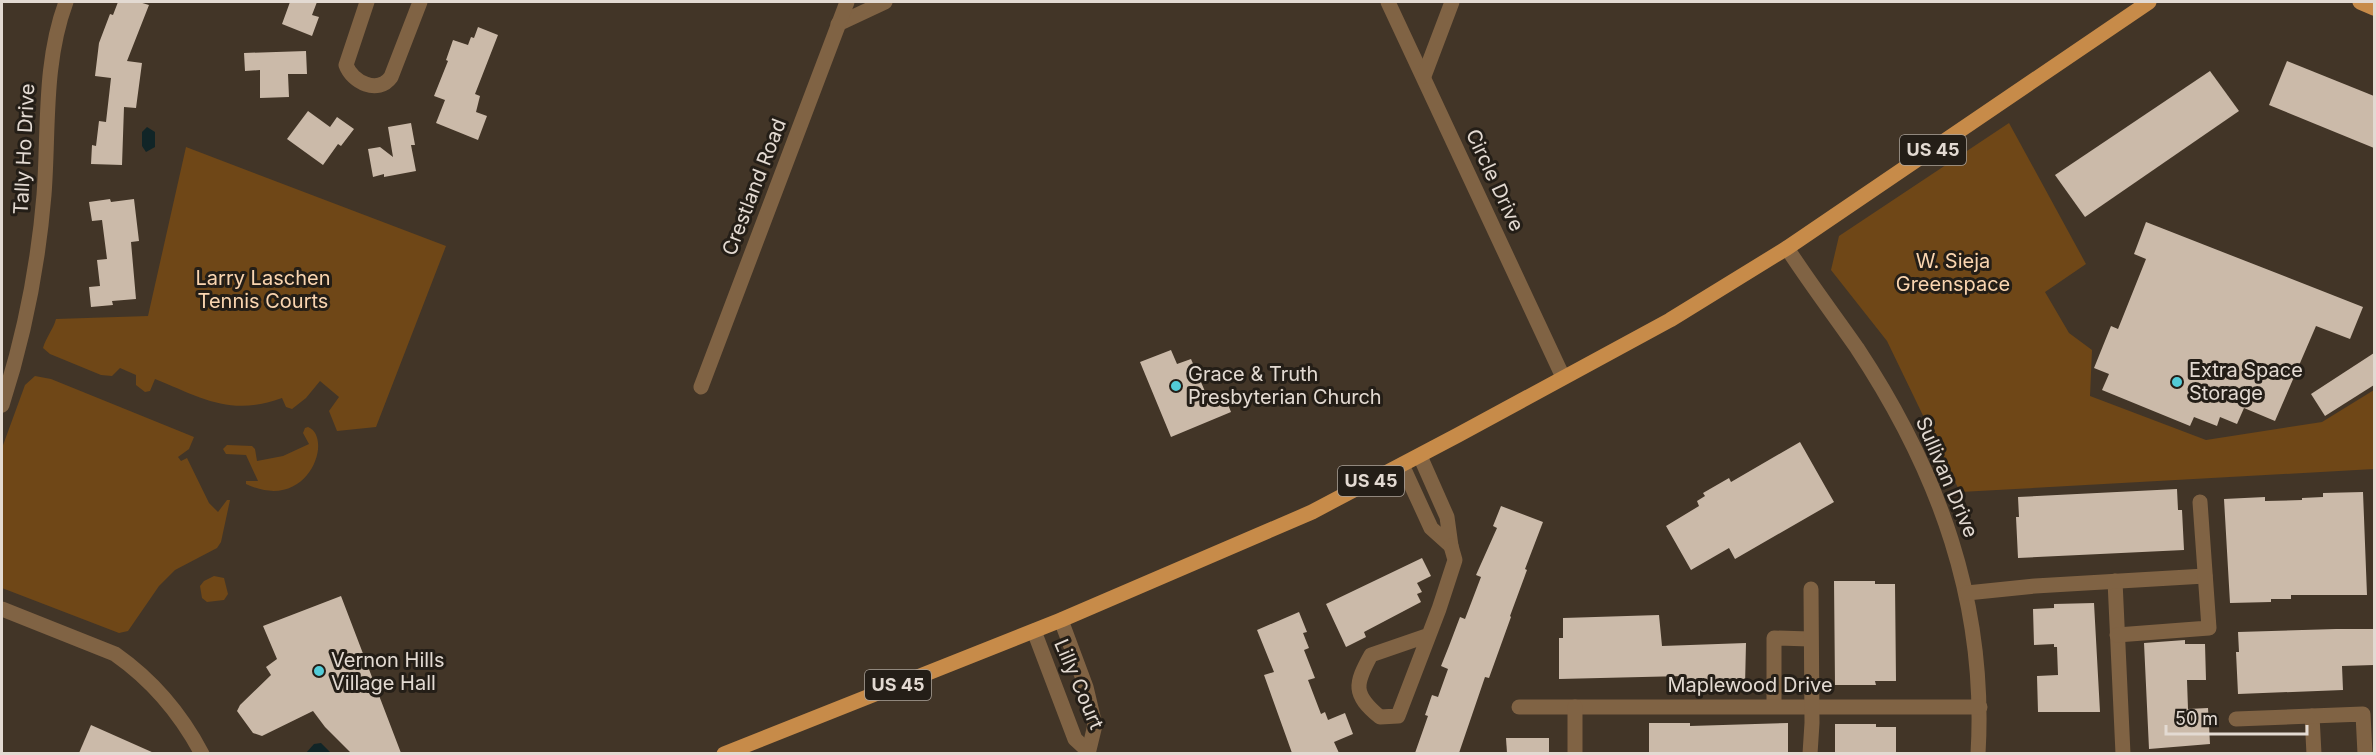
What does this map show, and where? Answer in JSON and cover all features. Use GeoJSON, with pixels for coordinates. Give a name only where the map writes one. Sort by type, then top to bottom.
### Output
{"type":"FeatureCollection","features":[{"type":"Feature","properties":{"kind":"main road","name":"US 45"},"geometry":{"type":"LineString","coordinates":[[724,753],[1061,620],[1312,512],[1420,456],[1671,320],[1787,248],[2149,2]]}},
{"type":"Feature","properties":{"kind":"main road"},"geometry":{"type":"LineString","coordinates":[[2360,2],[2374,8]]}},
{"type":"Feature","properties":{"kind":"street","name":"Tally Ho Drive"},"geometry":{"type":"LineString","coordinates":[[2,405],[24,331],[37,264],[44,194],[46,99],[54,38],[66,2]]}},
{"type":"Feature","properties":{"kind":"street"},"geometry":{"type":"LineString","coordinates":[[367,2],[346,65],[349,74],[358,80],[380,86],[387,83],[391,77],[420,2]]}},
{"type":"Feature","properties":{"kind":"street","name":"Crestland Road"},"geometry":{"type":"LineString","coordinates":[[701,387],[847,2]]}},
{"type":"Feature","properties":{"kind":"street"},"geometry":{"type":"LineString","coordinates":[[838,24],[885,2]]}},
{"type":"Feature","properties":{"kind":"street","name":"Circle Drive"},"geometry":{"type":"LineString","coordinates":[[1388,2],[1563,377]]}},
{"type":"Feature","properties":{"kind":"street"},"geometry":{"type":"LineString","coordinates":[[1424,76],[1452,2]]}},
{"type":"Feature","properties":{"kind":"street","name":"Sullivan Drive"},"geometry":{"type":"LineString","coordinates":[[1787,248],[1857,350],[1899,417],[1943,511],[1958,554],[1967,593],[1979,678],[1978,753]]}},
{"type":"Feature","properties":{"kind":"street"},"geometry":{"type":"LineString","coordinates":[[1420,456],[1447,517],[1455,560],[1429,634],[1398,716],[1380,717],[1362,703],[1358,679],[1371,655],[1429,634]]}},
{"type":"Feature","properties":{"kind":"street"},"geometry":{"type":"LineString","coordinates":[[1402,465],[1431,528],[1451,546]]}},
{"type":"Feature","properties":{"kind":"street"},"geometry":{"type":"LineString","coordinates":[[2117,635],[2209,628],[2200,502]]}},
{"type":"Feature","properties":{"kind":"street"},"geometry":{"type":"LineString","coordinates":[[1967,593],[2035,586],[2205,576]]}},
{"type":"Feature","properties":{"kind":"street"},"geometry":{"type":"LineString","coordinates":[[2115,581],[2123,753]]}},
{"type":"Feature","properties":{"kind":"street"},"geometry":{"type":"LineString","coordinates":[[1810,753],[1812,723],[1810,706],[1811,589]]}},
{"type":"Feature","properties":{"kind":"street"},"geometry":{"type":"LineString","coordinates":[[2,609],[115,654],[128,663],[154,686],[184,722],[202,753]]}},
{"type":"Feature","properties":{"kind":"street","name":"Lilly Court"},"geometry":{"type":"LineString","coordinates":[[1061,620],[1086,687],[1095,725],[1088,752]]}},
{"type":"Feature","properties":{"kind":"street","name":"Lilly Court"},"geometry":{"type":"LineString","coordinates":[[1034,631],[1075,739],[1088,752]]}},
{"type":"Feature","properties":{"kind":"street"},"geometry":{"type":"LineString","coordinates":[[1774,706],[1774,638],[1810,639]]}},
{"type":"Feature","properties":{"kind":"street"},"geometry":{"type":"LineString","coordinates":[[1575,706],[1575,753]]}},
{"type":"Feature","properties":{"kind":"street","name":"Maplewood Drive"},"geometry":{"type":"LineString","coordinates":[[1519,707],[1980,707]]}},
{"type":"Feature","properties":{"kind":"street"},"geometry":{"type":"LineString","coordinates":[[2236,719],[2363,714],[2365,753]]}},
{"type":"Feature","properties":{"kind":"street"},"geometry":{"type":"LineString","coordinates":[[2312,716],[2314,753]]}},
{"type":"Feature","properties":{"kind":"green space","name":"W. Sieja Greenspace"},"geometry":{"type":"Polygon","coordinates":[[[2009,123],[2086,264],[2045,292],[2069,333],[2092,350],[2090,396],[2206,440],[2322,422],[2374,390],[2374,469],[1960,492],[1887,341],[1831,270],[1839,236],[2009,123]]]}},
{"type":"Feature","properties":{"kind":"green space","name":"Larry Laschen Tennis Courts"},"geometry":{"type":"Polygon","coordinates":[[[186,147],[446,246],[376,427],[337,431],[329,411],[339,397],[320,381],[306,398],[292,409],[286,407],[282,398],[247,406],[232,405],[202,398],[155,379],[150,391],[145,392],[136,385],[136,375],[120,368],[112,376],[101,375],[50,354],[43,348],[56,319],[148,316],[186,147]]]}},
{"type":"Feature","properties":{"kind":"green space"},"geometry":{"type":"Polygon","coordinates":[[[35,376],[51,379],[194,437],[189,449],[178,457],[181,461],[187,458],[209,503],[218,512],[227,500],[230,500],[221,542],[217,548],[175,570],[159,586],[128,631],[119,633],[2,588],[2,448],[25,385],[35,376]]]}},
{"type":"Feature","properties":{"kind":"green space"},"geometry":{"type":"Polygon","coordinates":[[[308,427],[315,434],[318,444],[316,457],[310,470],[300,482],[286,489],[268,491],[246,484],[246,481],[258,481],[246,455],[226,454],[223,449],[227,445],[252,446],[255,449],[257,461],[283,456],[309,444],[303,433],[308,427]]]}},
{"type":"Feature","properties":{"kind":"green space"},"geometry":{"type":"Polygon","coordinates":[[[214,576],[224,578],[228,594],[224,600],[207,602],[202,598],[200,586],[214,576]]]}},
{"type":"Feature","properties":{"kind":"water"},"geometry":{"type":"Polygon","coordinates":[[[147,127],[155,132],[155,147],[146,152],[142,146],[142,132],[147,127]]]}},
{"type":"Feature","properties":{"kind":"water"},"geometry":{"type":"Polygon","coordinates":[[[321,743],[331,753],[306,753],[314,744],[321,743]]]}},
{"type":"Feature","properties":{"kind":"building"},"geometry":{"type":"Polygon","coordinates":[[[118,2],[139,2],[149,5],[127,61],[142,63],[136,108],[124,107],[122,165],[91,164],[92,145],[96,146],[99,121],[106,122],[111,78],[95,76],[99,43],[110,14],[113,15],[118,2]]]}},
{"type":"Feature","properties":{"kind":"building"},"geometry":{"type":"Polygon","coordinates":[[[290,2],[317,2],[312,15],[319,17],[312,36],[282,24],[290,2]]]}},
{"type":"Feature","properties":{"kind":"building"},"geometry":{"type":"Polygon","coordinates":[[[478,27],[498,35],[475,94],[480,96],[476,112],[487,116],[478,140],[436,123],[445,100],[434,96],[448,61],[446,60],[453,40],[468,45],[471,37],[474,38],[478,27]]]}},
{"type":"Feature","properties":{"kind":"building"},"geometry":{"type":"Polygon","coordinates":[[[306,51],[307,74],[288,74],[289,97],[260,98],[260,70],[245,71],[244,53],[306,51]]]}},
{"type":"Feature","properties":{"kind":"building"},"geometry":{"type":"Polygon","coordinates":[[[2287,61],[2374,96],[2374,148],[2269,105],[2287,61]]]}},
{"type":"Feature","properties":{"kind":"building"},"geometry":{"type":"Polygon","coordinates":[[[2210,71],[2239,111],[2085,217],[2055,175],[2210,71]]]}},
{"type":"Feature","properties":{"kind":"building"},"geometry":{"type":"Polygon","coordinates":[[[308,111],[330,127],[337,117],[354,129],[341,146],[338,144],[323,165],[287,139],[308,111]]]}},
{"type":"Feature","properties":{"kind":"building"},"geometry":{"type":"Polygon","coordinates":[[[411,123],[415,145],[411,145],[416,171],[373,177],[368,149],[380,147],[393,157],[388,127],[411,123]]]}},
{"type":"Feature","properties":{"kind":"building"},"geometry":{"type":"Polygon","coordinates":[[[110,199],[111,202],[134,199],[139,241],[131,242],[136,299],[112,301],[113,305],[91,307],[89,287],[100,286],[97,260],[107,259],[102,220],[92,221],[89,202],[110,199]]]}},
{"type":"Feature","properties":{"kind":"building"},"geometry":{"type":"Polygon","coordinates":[[[2146,222],[2363,307],[2350,339],[2316,326],[2275,421],[2244,408],[2237,424],[2220,417],[2217,426],[2194,417],[2190,426],[2102,390],[2109,374],[2094,368],[2111,326],[2118,329],[2146,259],[2134,254],[2146,222]]]}},
{"type":"Feature","properties":{"kind":"building","name":"Grace & Truth Presbyterian Church"},"geometry":{"type":"Polygon","coordinates":[[[1171,350],[1177,364],[1191,359],[1210,403],[1225,397],[1231,412],[1171,437],[1140,362],[1171,350]]]}},
{"type":"Feature","properties":{"kind":"building","name":"Extra Space Storage"},"geometry":{"type":"Polygon","coordinates":[[[2374,353],[2374,385],[2325,416],[2311,394],[2374,353]]]}},
{"type":"Feature","properties":{"kind":"building"},"geometry":{"type":"Polygon","coordinates":[[[1800,442],[1834,502],[1735,559],[1729,548],[1691,570],[1666,526],[1699,506],[1697,501],[1705,496],[1703,493],[1729,478],[1731,482],[1800,442]]]}},
{"type":"Feature","properties":{"kind":"building"},"geometry":{"type":"Polygon","coordinates":[[[2177,489],[2178,510],[2182,510],[2184,550],[2018,558],[2016,517],[2019,517],[2018,497],[2177,489]]]}},
{"type":"Feature","properties":{"kind":"building"},"geometry":{"type":"Polygon","coordinates":[[[2363,492],[2367,595],[2291,595],[2291,599],[2271,599],[2271,602],[2230,603],[2224,499],[2265,497],[2265,501],[2302,500],[2302,498],[2323,497],[2323,493],[2363,492]]]}},
{"type":"Feature","properties":{"kind":"building"},"geometry":{"type":"Polygon","coordinates":[[[1501,506],[1543,522],[1525,569],[1527,570],[1511,617],[1489,678],[1485,677],[1459,753],[1415,753],[1428,716],[1425,715],[1432,695],[1438,697],[1448,669],[1441,666],[1460,617],[1465,619],[1481,577],[1476,575],[1497,528],[1493,526],[1501,506]]]}},
{"type":"Feature","properties":{"kind":"building"},"geometry":{"type":"Polygon","coordinates":[[[1422,558],[1431,576],[1417,583],[1422,592],[1417,594],[1421,602],[1364,632],[1366,637],[1346,647],[1326,604],[1422,558]]]}},
{"type":"Feature","properties":{"kind":"building"},"geometry":{"type":"Polygon","coordinates":[[[1834,581],[1875,581],[1875,584],[1895,584],[1896,681],[1875,681],[1876,685],[1835,685],[1834,581]]]}},
{"type":"Feature","properties":{"kind":"building","name":"Vernon Hills Village Hall"},"geometry":{"type":"Polygon","coordinates":[[[341,596],[401,753],[351,753],[325,727],[313,711],[262,736],[253,733],[237,711],[240,705],[271,675],[266,667],[277,659],[263,626],[341,596]]]}},
{"type":"Feature","properties":{"kind":"building"},"geometry":{"type":"Polygon","coordinates":[[[2094,603],[2100,712],[2038,712],[2037,676],[2058,675],[2057,647],[2054,647],[2054,644],[2034,645],[2033,609],[2054,608],[2054,604],[2094,603]]]}},
{"type":"Feature","properties":{"kind":"building"},"geometry":{"type":"Polygon","coordinates":[[[1299,612],[1307,632],[1303,633],[1309,648],[1304,650],[1315,678],[1308,680],[1321,714],[1325,712],[1328,720],[1345,713],[1353,734],[1334,742],[1339,753],[1292,753],[1264,675],[1274,672],[1257,630],[1299,612]]]}},
{"type":"Feature","properties":{"kind":"building"},"geometry":{"type":"Polygon","coordinates":[[[1659,615],[1662,646],[1746,643],[1745,686],[1705,686],[1705,682],[1684,682],[1684,676],[1559,679],[1559,638],[1563,638],[1563,618],[1659,615]]]}},
{"type":"Feature","properties":{"kind":"building"},"geometry":{"type":"Polygon","coordinates":[[[2374,629],[2374,665],[2342,666],[2343,690],[2238,694],[2236,652],[2239,652],[2238,632],[2374,629]]]}},
{"type":"Feature","properties":{"kind":"building"},"geometry":{"type":"Polygon","coordinates":[[[2185,640],[2185,644],[2205,644],[2206,680],[2187,680],[2188,709],[2208,708],[2210,744],[2149,749],[2144,643],[2185,640]]]}},
{"type":"Feature","properties":{"kind":"building"},"geometry":{"type":"Polygon","coordinates":[[[1649,723],[1690,723],[1690,726],[1788,723],[1788,753],[1649,753],[1649,723]]]}},
{"type":"Feature","properties":{"kind":"building"},"geometry":{"type":"Polygon","coordinates":[[[1835,724],[1876,724],[1876,727],[1896,727],[1896,753],[1835,753],[1835,724]]]}},
{"type":"Feature","properties":{"kind":"building"},"geometry":{"type":"Polygon","coordinates":[[[91,725],[154,753],[79,753],[91,725]]]}},
{"type":"Feature","properties":{"kind":"building"},"geometry":{"type":"Polygon","coordinates":[[[1506,738],[1549,738],[1549,753],[1507,753],[1506,738]]]}},
{"type":"Feature","properties":{"kind":"place","name":"Extra Space Storage"},"geometry":{"type":"Point","coordinates":[2177,382]}},
{"type":"Feature","properties":{"kind":"place","name":"Grace & Truth Presbyterian Church"},"geometry":{"type":"Point","coordinates":[1176,386]}},
{"type":"Feature","properties":{"kind":"place","name":"Vernon Hills Village Hall"},"geometry":{"type":"Point","coordinates":[319,671]}}]}
